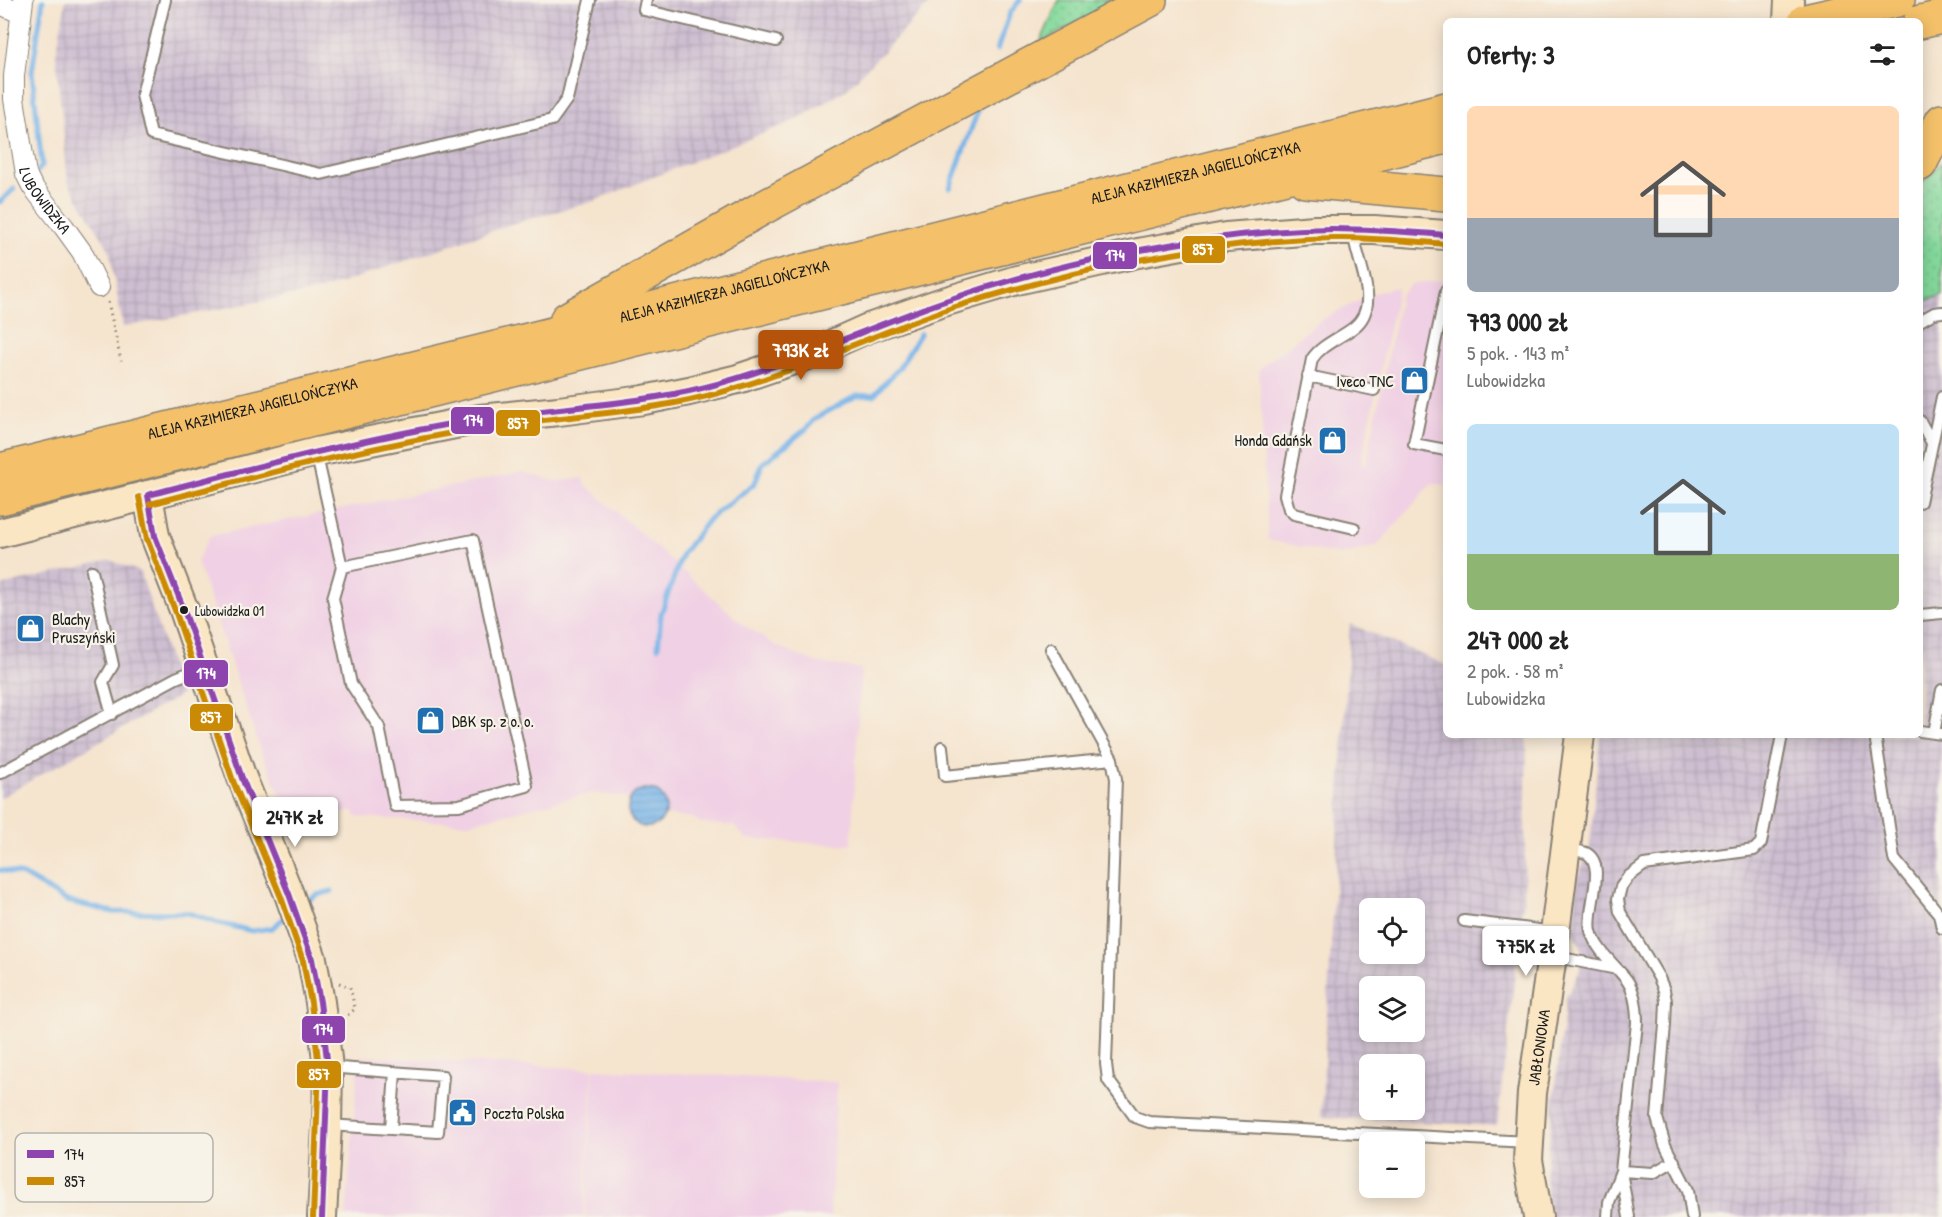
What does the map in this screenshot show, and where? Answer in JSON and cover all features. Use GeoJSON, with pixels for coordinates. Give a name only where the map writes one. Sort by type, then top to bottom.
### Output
{"type":"FeatureCollection","features":[{"type":"Feature","properties":{"kind":"highway"},"geometry":{"type":"LineString","coordinates":[[532,339],[759,210],[1150,0]]}},
{"type":"Feature","properties":{"kind":"highway"},"geometry":{"type":"LineString","coordinates":[[1817,18],[1898,0]]}},
{"type":"Feature","properties":{"kind":"highway"},"geometry":{"type":"LineString","coordinates":[[1923,21],[1942,17]]}},
{"type":"Feature","properties":{"kind":"highway","name":"ALEJA KAZIMIERZA JAGIELLOŃCZYKA"},"geometry":{"type":"LineString","coordinates":[[1406,134],[1443,111]]}},
{"type":"Feature","properties":{"kind":"highway"},"geometry":{"type":"LineString","coordinates":[[1923,158],[1942,121]]}},
{"type":"Feature","properties":{"kind":"highway","name":"ALEJA KAZIMIERZA JAGIELLOŃCZYKA"},"geometry":{"type":"LineString","coordinates":[[0,470],[532,339],[1406,134],[1443,137]]}},
{"type":"Feature","properties":{"kind":"highway","name":"ALEJA KAZIMIERZA JAGIELLOŃCZYKA"},"geometry":{"type":"LineString","coordinates":[[0,498],[1283,179],[1318,155]]}},
{"type":"Feature","properties":{"kind":"highway"},"geometry":{"type":"LineString","coordinates":[[1283,179],[1443,194]]}},
{"type":"Feature","properties":{"kind":"street"},"geometry":{"type":"LineString","coordinates":[[1788,18],[1789,0]]}},
{"type":"Feature","properties":{"kind":"street"},"geometry":{"type":"LineString","coordinates":[[0,4],[21,6]]}},
{"type":"Feature","properties":{"kind":"street","name":"LUBOWIDZKA"},"geometry":{"type":"LineString","coordinates":[[21,6],[7,78],[14,99],[26,174],[32,186],[82,252],[99,287]]}},
{"type":"Feature","properties":{"kind":"street"},"geometry":{"type":"LineString","coordinates":[[0,532],[316,452],[480,419],[644,400],[738,379],[940,303],[1017,280],[1118,257],[1226,237],[1315,230],[1443,236]]}},
{"type":"Feature","properties":{"kind":"street"},"geometry":{"type":"LineString","coordinates":[[148,495],[155,536],[184,609],[242,778],[289,894],[312,959],[328,1067],[322,1217]]}},
{"type":"Feature","properties":{"kind":"street","name":"JABŁONIOWA"},"geometry":{"type":"LineString","coordinates":[[1538,1217],[1528,1160],[1532,1093],[1554,944],[1580,738]]}},
{"type":"Feature","properties":{"kind":"lane"},"geometry":{"type":"LineString","coordinates":[[165,0],[142,95],[151,135],[321,174],[552,120],[567,99],[590,0]]}},
{"type":"Feature","properties":{"kind":"lane"},"geometry":{"type":"LineString","coordinates":[[646,0],[644,10],[776,41]]}},
{"type":"Feature","properties":{"kind":"lane"},"geometry":{"type":"LineString","coordinates":[[1372,138],[1406,134]]}},
{"type":"Feature","properties":{"kind":"lane"},"geometry":{"type":"LineString","coordinates":[[1318,155],[1350,144]]}},
{"type":"Feature","properties":{"kind":"lane"},"geometry":{"type":"LineString","coordinates":[[1353,230],[1367,291],[1367,309],[1361,321],[1314,356],[1285,495],[1289,509],[1294,514],[1354,528]]}},
{"type":"Feature","properties":{"kind":"lane"},"geometry":{"type":"LineString","coordinates":[[1443,305],[1414,444],[1443,449]]}},
{"type":"Feature","properties":{"kind":"lane"},"geometry":{"type":"LineString","coordinates":[[1923,319],[1934,313],[1942,312]]}},
{"type":"Feature","properties":{"kind":"lane"},"geometry":{"type":"LineString","coordinates":[[1308,376],[1374,390]]}},
{"type":"Feature","properties":{"kind":"lane"},"geometry":{"type":"LineString","coordinates":[[1923,487],[1942,398]]}},
{"type":"Feature","properties":{"kind":"lane"},"geometry":{"type":"LineString","coordinates":[[1923,426],[1932,443]]}},
{"type":"Feature","properties":{"kind":"lane"},"geometry":{"type":"LineString","coordinates":[[1923,441],[1932,443]]}},
{"type":"Feature","properties":{"kind":"lane"},"geometry":{"type":"LineString","coordinates":[[316,452],[342,567],[333,598],[351,684],[379,727],[395,806],[459,805],[527,786],[473,540],[342,567]]}},
{"type":"Feature","properties":{"kind":"lane"},"geometry":{"type":"LineString","coordinates":[[92,571],[113,665],[103,682],[112,714]]}},
{"type":"Feature","properties":{"kind":"lane"},"geometry":{"type":"LineString","coordinates":[[1923,615],[1942,613]]}},
{"type":"Feature","properties":{"kind":"lane"},"geometry":{"type":"LineString","coordinates":[[1051,649],[1112,759],[1116,779],[1106,1064],[1108,1080],[1135,1117],[1149,1122],[1528,1142]]}},
{"type":"Feature","properties":{"kind":"lane"},"geometry":{"type":"LineString","coordinates":[[0,773],[176,678],[203,667]]}},
{"type":"Feature","properties":{"kind":"lane"},"geometry":{"type":"LineString","coordinates":[[1923,732],[1938,734],[1942,690]]}},
{"type":"Feature","properties":{"kind":"lane"},"geometry":{"type":"LineString","coordinates":[[1692,1217],[1688,1190],[1661,1136],[1657,1118],[1666,1001],[1659,978],[1620,912],[1618,898],[1621,887],[1628,878],[1644,865],[1754,850],[1761,843],[1781,738]]}},
{"type":"Feature","properties":{"kind":"lane"},"geometry":{"type":"LineString","coordinates":[[1875,738],[1894,859],[1939,914],[1942,928]]}},
{"type":"Feature","properties":{"kind":"lane"},"geometry":{"type":"LineString","coordinates":[[942,747],[945,776],[1112,759]]}},
{"type":"Feature","properties":{"kind":"lane"},"geometry":{"type":"LineString","coordinates":[[1566,848],[1587,854],[1594,861],[1597,877],[1589,920],[1593,939],[1627,980],[1633,994],[1637,1023],[1621,1171],[1609,1202],[1608,1217]]}},
{"type":"Feature","properties":{"kind":"lane"},"geometry":{"type":"LineString","coordinates":[[1464,921],[1554,944],[1617,969]]}},
{"type":"Feature","properties":{"kind":"lane"},"geometry":{"type":"LineString","coordinates":[[327,1125],[438,1132],[443,1076],[328,1067]]}},
{"type":"Feature","properties":{"kind":"lane"},"geometry":{"type":"LineString","coordinates":[[391,1129],[395,1072]]}},
{"type":"Feature","properties":{"kind":"lane"},"geometry":{"type":"LineString","coordinates":[[1621,1171],[1653,1173],[1674,1161]]}},
{"type":"Feature","properties":{"kind":"lane"},"geometry":{"type":"LineString","coordinates":[[1621,1171],[1629,1217]]}},
{"type":"Feature","properties":{"kind":"path"},"geometry":{"type":"LineString","coordinates":[[99,287],[105,292],[110,307],[121,361]]}},
{"type":"Feature","properties":{"kind":"path"},"geometry":{"type":"LineString","coordinates":[[350,987],[355,1009]]}},
{"type":"Feature","properties":{"kind":"shaded area"},"geometry":{"type":"Polygon","coordinates":[[[66,0],[933,0],[847,89],[796,120],[591,202],[511,224],[321,290],[123,327],[109,249],[68,182],[56,54],[66,0]]]}},
{"type":"Feature","properties":{"kind":"shaded area"},"geometry":{"type":"Polygon","coordinates":[[[1942,184],[1942,1217],[1550,1217],[1545,1176],[1566,998],[1579,973],[1583,952],[1573,931],[1578,877],[1590,847],[1600,738],[1923,738],[1923,196],[1942,184]]]}},
{"type":"Feature","properties":{"kind":"shaded area","name":"Honda Gdańsk"},"geometry":{"type":"Polygon","coordinates":[[[1443,280],[1443,485],[1432,483],[1377,546],[1340,555],[1268,540],[1259,369],[1321,320],[1374,293],[1398,287],[1361,464],[1366,465],[1400,296],[1411,284],[1443,280]]]}},
{"type":"Feature","properties":{"kind":"shaded area"},"geometry":{"type":"Polygon","coordinates":[[[521,472],[556,481],[583,478],[584,483],[745,626],[798,656],[820,663],[861,669],[851,845],[746,839],[734,826],[701,823],[694,818],[666,815],[655,826],[640,827],[629,817],[627,797],[592,793],[468,823],[356,817],[354,811],[305,820],[298,812],[286,806],[262,755],[197,561],[210,536],[521,472]]]}},
{"type":"Feature","properties":{"kind":"shaded area"},"geometry":{"type":"Polygon","coordinates":[[[110,560],[140,572],[181,695],[0,798],[0,586],[110,560]]]}},
{"type":"Feature","properties":{"kind":"shaded area"},"geometry":{"type":"Polygon","coordinates":[[[1350,624],[1443,664],[1443,738],[1527,738],[1524,896],[1497,1126],[1380,1120],[1425,1120],[1425,1054],[1359,1054],[1359,1119],[1321,1117],[1350,624]]]}},
{"type":"Feature","properties":{"kind":"shaded area"},"geometry":{"type":"Polygon","coordinates":[[[359,1056],[593,1069],[583,1217],[346,1217],[359,1056]]]}},
{"type":"Feature","properties":{"kind":"shaded area"},"geometry":{"type":"Polygon","coordinates":[[[594,1069],[837,1082],[830,1217],[585,1217],[594,1069]]]}},
{"type":"Feature","properties":{"kind":"green space"},"geometry":{"type":"Polygon","coordinates":[[[1059,0],[1118,0],[1040,43],[1059,0]]]}},
{"type":"Feature","properties":{"kind":"green space"},"geometry":{"type":"Polygon","coordinates":[[[1942,162],[1942,295],[1923,302],[1923,182],[1942,162]]]}},
{"type":"Feature","properties":{"kind":"water"},"geometry":{"type":"Polygon","coordinates":[[[647,789],[661,794],[666,808],[661,822],[647,827],[633,822],[628,808],[633,794],[647,789]]]}},
{"type":"Feature","properties":{"kind":"waterway"},"geometry":{"type":"LineString","coordinates":[[38,171],[42,166],[32,72],[43,0]]}},
{"type":"Feature","properties":{"kind":"waterway"},"geometry":{"type":"LineString","coordinates":[[997,50],[1010,13],[1020,0]]}},
{"type":"Feature","properties":{"kind":"waterway"},"geometry":{"type":"LineString","coordinates":[[950,188],[978,110]]}},
{"type":"Feature","properties":{"kind":"waterway"},"geometry":{"type":"LineString","coordinates":[[0,202],[14,189]]}},
{"type":"Feature","properties":{"kind":"waterway"},"geometry":{"type":"LineString","coordinates":[[658,647],[661,614],[682,554],[709,519],[755,483],[762,464],[806,429],[816,418],[856,396],[874,395],[899,368],[920,334]]}},
{"type":"Feature","properties":{"kind":"waterway"},"geometry":{"type":"LineString","coordinates":[[0,870],[23,875],[67,901],[113,912],[188,913],[252,931],[272,928],[283,919]]}},
{"type":"Feature","properties":{"kind":"waterway"},"geometry":{"type":"LineString","coordinates":[[304,903],[317,895],[332,891]]}},
{"type":"Feature","properties":{"kind":"transit line","name":"174"},"geometry":{"type":"LineString","coordinates":[[148,495],[310,454],[433,427],[649,398],[706,387],[797,358],[945,301],[1086,261],[1186,242],[1285,231],[1346,229],[1443,235]]}},
{"type":"Feature","properties":{"kind":"transit line","name":"857"},"geometry":{"type":"LineString","coordinates":[[150,504],[312,463],[435,436],[650,407],[707,396],[800,366],[952,308],[1044,281],[1140,260],[1188,251],[1285,240],[1360,238],[1443,244]]}},
{"type":"Feature","properties":{"kind":"transit line","name":"174"},"geometry":{"type":"LineString","coordinates":[[148,495],[155,536],[184,610],[242,778],[289,894],[312,959],[328,1067],[322,1217]]}},
{"type":"Feature","properties":{"kind":"transit line","name":"857"},"geometry":{"type":"LineString","coordinates":[[139,497],[147,539],[176,613],[233,781],[281,897],[303,961],[319,1067],[313,1217]]}},
{"type":"Feature","properties":{"kind":"place","name":"Iveco TNC"},"geometry":{"type":"Point","coordinates":[1415,381]}},
{"type":"Feature","properties":{"kind":"place","name":"Honda Gdańsk"},"geometry":{"type":"Point","coordinates":[1333,440]}},
{"type":"Feature","properties":{"kind":"place","name":"Lubowidzka 01"},"geometry":{"type":"Point","coordinates":[184,610]}},
{"type":"Feature","properties":{"kind":"place","name":"Blachy Pruszyński"},"geometry":{"type":"Point","coordinates":[31,628]}},
{"type":"Feature","properties":{"kind":"place","name":"DBK sp. z o. o."},"geometry":{"type":"Point","coordinates":[431,721]}},
{"type":"Feature","properties":{"kind":"place","name":"Poczta Polska"},"geometry":{"type":"Point","coordinates":[463,1113]}}]}
